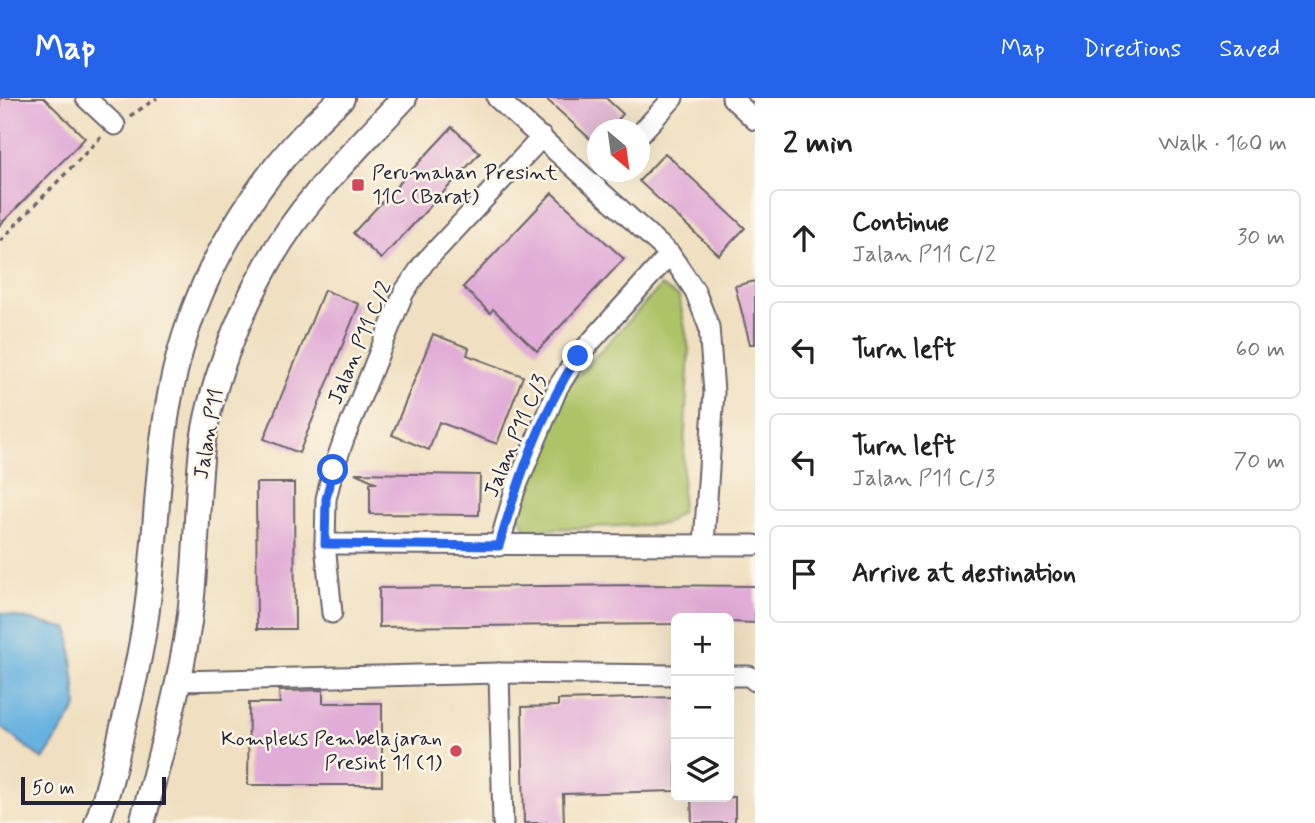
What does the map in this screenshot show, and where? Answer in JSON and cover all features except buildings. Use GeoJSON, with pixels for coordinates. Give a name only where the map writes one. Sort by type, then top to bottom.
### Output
{"type":"FeatureCollection","features":[{"type":"Feature","properties":{"kind":"main road","name":"Jalan P11"},"geometry":{"type":"LineString","coordinates":[[97,823],[138,668],[148,602],[162,444],[171,389],[186,332],[216,260],[237,222],[291,149],[318,119],[342,98]]}},
{"type":"Feature","properties":{"kind":"main road","name":"Jalan P11"},"geometry":{"type":"LineString","coordinates":[[142,823],[180,681],[189,618],[203,446],[221,370],[251,295],[286,233],[330,178],[404,98]]}},
{"type":"Feature","properties":{"kind":"street"},"geometry":{"type":"LineString","coordinates":[[86,98],[115,125]]}},
{"type":"Feature","properties":{"kind":"street"},"geometry":{"type":"LineString","coordinates":[[498,98],[542,137],[587,169]]}},
{"type":"Feature","properties":{"kind":"street"},"geometry":{"type":"LineString","coordinates":[[650,122],[673,98]]}},
{"type":"Feature","properties":{"kind":"street"},"geometry":{"type":"LineString","coordinates":[[732,98],[755,120]]}},
{"type":"Feature","properties":{"kind":"street","name":"Jalan P11 C/2"},"geometry":{"type":"LineString","coordinates":[[332,612],[325,544],[326,499],[333,470],[404,292],[424,263],[542,137]]}},
{"type":"Feature","properties":{"kind":"street"},"geometry":{"type":"LineString","coordinates":[[604,182],[670,254],[695,291],[709,327],[714,392],[704,544]]}},
{"type":"Feature","properties":{"kind":"street","name":"Jalan P11 C/3"},"geometry":{"type":"LineString","coordinates":[[499,546],[515,490],[558,387],[578,356],[670,254]]}},
{"type":"Feature","properties":{"kind":"street"},"geometry":{"type":"LineString","coordinates":[[325,544],[755,545]]}},
{"type":"Feature","properties":{"kind":"street"},"geometry":{"type":"LineString","coordinates":[[499,673],[503,823]]}},
{"type":"Feature","properties":{"kind":"street"},"geometry":{"type":"LineString","coordinates":[[180,681],[499,673],[671,675]]}},
{"type":"Feature","properties":{"kind":"street"},"geometry":{"type":"LineString","coordinates":[[734,676],[749,676],[755,681]]}},
{"type":"Feature","properties":{"kind":"path"},"geometry":{"type":"LineString","coordinates":[[0,241],[90,146],[115,125],[157,98]]}},
{"type":"Feature","properties":{"kind":"green space"},"geometry":{"type":"Polygon","coordinates":[[[661,286],[679,297],[689,349],[681,512],[665,524],[527,530],[518,514],[566,388],[661,286]]]}},
{"type":"Feature","properties":{"kind":"water"},"geometry":{"type":"Polygon","coordinates":[[[0,613],[69,629],[77,707],[43,760],[0,726],[0,613]]]}},
{"type":"Feature","properties":{"kind":"place","name":"Perumahan Presint 11C (Barat)"},"geometry":{"type":"Point","coordinates":[358,185]}},
{"type":"Feature","properties":{"kind":"place","name":"Kompleks Pembelajaran Presint 11 (1)"},"geometry":{"type":"Point","coordinates":[456,751]}},
{"type":"Feature","properties":{"kind":"route"},"geometry":{"type":"LineString","coordinates":[[333,470],[326,499],[325,544],[499,546],[515,490],[558,387],[578,356]]}}]}
